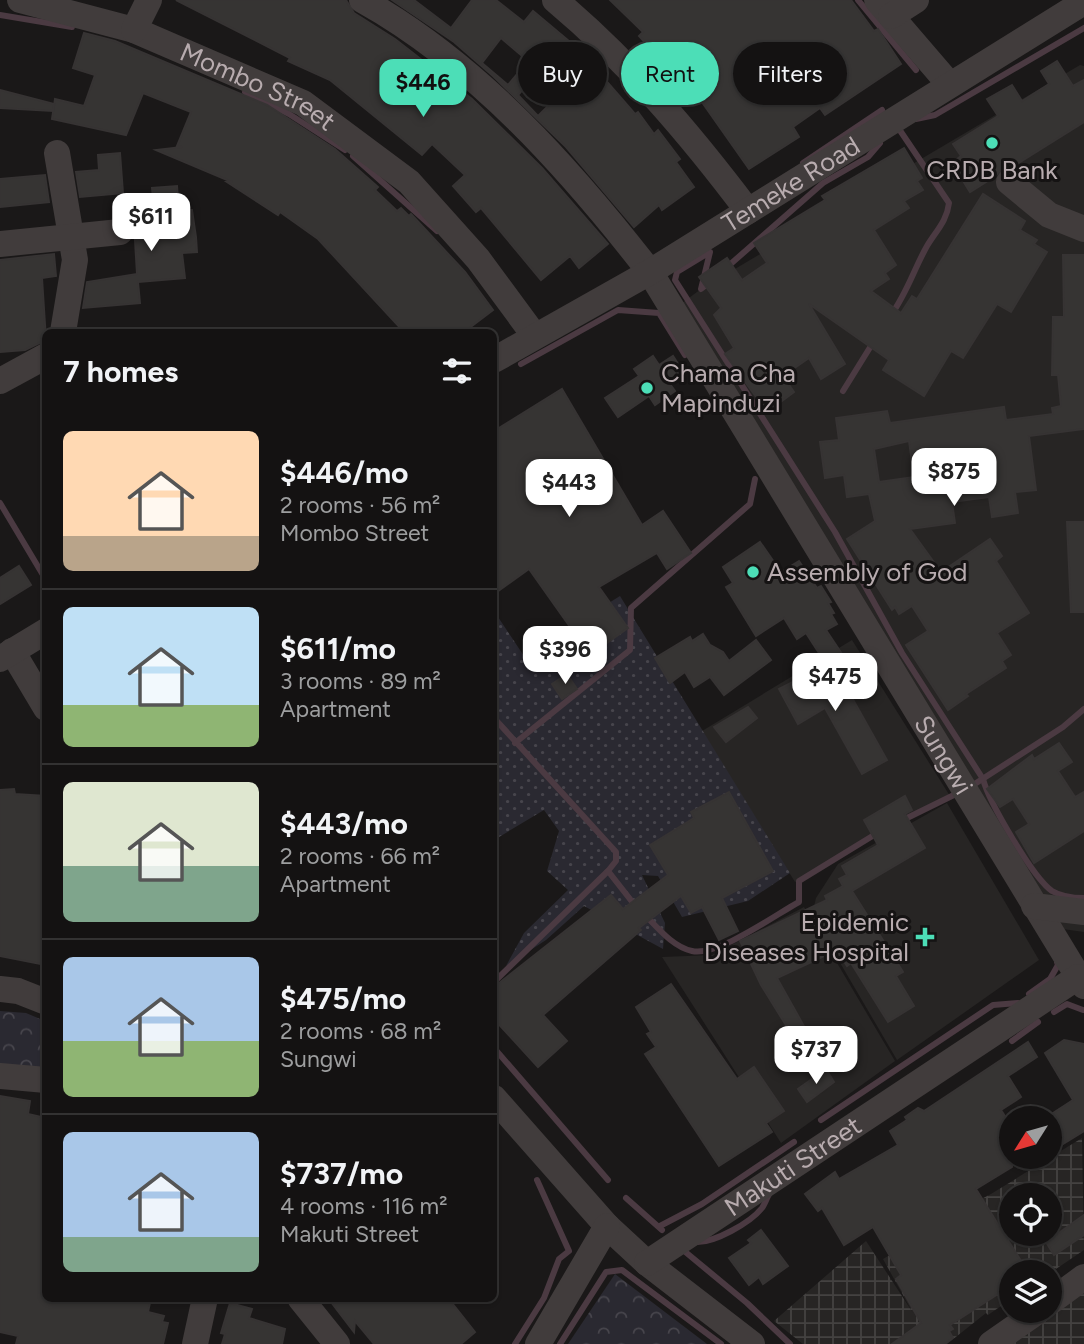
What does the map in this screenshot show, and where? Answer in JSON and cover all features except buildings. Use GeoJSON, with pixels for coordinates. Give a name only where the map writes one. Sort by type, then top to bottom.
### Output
{"type":"FeatureCollection","features":[{"type":"Feature","properties":{"kind":"street","name":"Mombo Street"},"geometry":{"type":"LineString","coordinates":[[20,0],[134,30],[303,103],[409,182],[478,259],[534,335]]}},
{"type":"Feature","properties":{"kind":"street"},"geometry":{"type":"LineString","coordinates":[[134,30],[149,0]]}},
{"type":"Feature","properties":{"kind":"street","name":"Sungwi"},"geometry":{"type":"LineString","coordinates":[[362,0],[431,43],[524,126],[591,196],[650,272],[1081,981]]}},
{"type":"Feature","properties":{"kind":"street"},"geometry":{"type":"LineString","coordinates":[[555,0],[589,28],[686,130],[748,211]]}},
{"type":"Feature","properties":{"kind":"street"},"geometry":{"type":"LineString","coordinates":[[916,0],[884,8],[950,85]]}},
{"type":"Feature","properties":{"kind":"street","name":"Temeke Road"},"geometry":{"type":"LineString","coordinates":[[497,358],[650,272],[1084,2]]}},
{"type":"Feature","properties":{"kind":"street"},"geometry":{"type":"LineString","coordinates":[[57,153],[75,260],[64,329]]}},
{"type":"Feature","properties":{"kind":"street"},"geometry":{"type":"LineString","coordinates":[[1009,182],[1049,215],[1084,229]]}},
{"type":"Feature","properties":{"kind":"street"},"geometry":{"type":"LineString","coordinates":[[0,244],[120,232]]}},
{"type":"Feature","properties":{"kind":"street"},"geometry":{"type":"LineString","coordinates":[[0,381],[42,358]]}},
{"type":"Feature","properties":{"kind":"street"},"geometry":{"type":"LineString","coordinates":[[42,633],[6,655],[42,703]]}},
{"type":"Feature","properties":{"kind":"street"},"geometry":{"type":"LineString","coordinates":[[1034,906],[1084,912]]}},
{"type":"Feature","properties":{"kind":"street"},"geometry":{"type":"LineString","coordinates":[[1061,949],[1084,922]]}},
{"type":"Feature","properties":{"kind":"street","name":"Makuti Street"},"geometry":{"type":"LineString","coordinates":[[647,1263],[1081,981]]}},
{"type":"Feature","properties":{"kind":"street"},"geometry":{"type":"LineString","coordinates":[[0,989],[18,991],[42,1000]]}},
{"type":"Feature","properties":{"kind":"street"},"geometry":{"type":"LineString","coordinates":[[0,1076],[42,1080]]}},
{"type":"Feature","properties":{"kind":"street"},"geometry":{"type":"LineString","coordinates":[[497,1101],[607,1226],[647,1263],[752,1344]]}},
{"type":"Feature","properties":{"kind":"street"},"geometry":{"type":"LineString","coordinates":[[538,1344],[607,1226]]}},
{"type":"Feature","properties":{"kind":"street"},"geometry":{"type":"LineString","coordinates":[[1062,1293],[1084,1277]]}},
{"type":"Feature","properties":{"kind":"street"},"geometry":{"type":"LineString","coordinates":[[195,1344],[204,1302]]}},
{"type":"Feature","properties":{"kind":"street"},"geometry":{"type":"LineString","coordinates":[[303,1302],[337,1344]]}},
{"type":"Feature","properties":{"kind":"street"},"geometry":{"type":"LineString","coordinates":[[991,1344],[1021,1323]]}},
{"type":"Feature","properties":{"kind":"shaded area"},"geometry":{"type":"Polygon","coordinates":[[[1080,65],[1084,66],[1084,932],[1041,926],[670,312],[701,289],[1080,65]]]}},
{"type":"Feature","properties":{"kind":"shaded area"},"geometry":{"type":"Polygon","coordinates":[[[852,640],[950,796],[795,882],[702,731],[852,640]]]}},
{"type":"Feature","properties":{"kind":"shaded area","name":"Epidemic Diseases Hospital"},"geometry":{"type":"Polygon","coordinates":[[[947,803],[1039,960],[897,1060],[812,915],[816,898],[838,864],[947,803]]]}},
{"type":"Feature","properties":{"kind":"shaded area"},"geometry":{"type":"Polygon","coordinates":[[[804,907],[895,1061],[781,1143],[662,957],[712,955],[804,907]]]}},
{"type":"Feature","properties":{"kind":"shaded area"},"geometry":{"type":"Polygon","coordinates":[[[1082,1138],[1084,1250],[1062,1265],[1062,1260],[999,1260],[999,1307],[988,1315],[986,1313],[947,1344],[803,1344],[774,1321],[866,1241],[913,1313],[883,1259],[937,1228],[935,1223],[999,1189],[999,1246],[1062,1246],[1062,1183],[1009,1183],[1032,1169],[1062,1169],[1062,1150],[1082,1138]]]}},
{"type":"Feature","properties":{"kind":"shaded area"},"geometry":{"type":"Polygon","coordinates":[[[1084,1282],[1084,1344],[1002,1344],[1030,1323],[1062,1323],[1062,1299],[1084,1282]]]}},
{"type":"Feature","properties":{"kind":"green space"},"geometry":{"type":"Polygon","coordinates":[[[620,596],[790,873],[748,901],[682,917],[658,876],[642,875],[665,923],[663,949],[584,906],[546,940],[506,966],[524,933],[568,890],[547,871],[559,831],[544,810],[497,838],[497,616],[524,656],[620,596]]]}},
{"type":"Feature","properties":{"kind":"green space"},"geometry":{"type":"Polygon","coordinates":[[[0,1011],[26,1013],[42,1020],[42,1074],[0,1068],[0,1011]]]}},
{"type":"Feature","properties":{"kind":"green space"},"geometry":{"type":"Polygon","coordinates":[[[615,1274],[707,1344],[568,1344],[615,1274]]]}},
{"type":"Feature","properties":{"kind":"waterway"},"geometry":{"type":"LineString","coordinates":[[858,0],[916,70]]}},
{"type":"Feature","properties":{"kind":"waterway"},"geometry":{"type":"LineString","coordinates":[[0,15],[72,27]]}},
{"type":"Feature","properties":{"kind":"waterway"},"geometry":{"type":"LineString","coordinates":[[916,119],[935,115],[1084,28]]}},
{"type":"Feature","properties":{"kind":"waterway"},"geometry":{"type":"LineString","coordinates":[[245,92],[289,114],[345,150]]}},
{"type":"Feature","properties":{"kind":"waterway"},"geometry":{"type":"LineString","coordinates":[[803,163],[882,110]]}},
{"type":"Feature","properties":{"kind":"waterway"},"geometry":{"type":"LineString","coordinates":[[891,315],[927,246],[944,221],[949,203],[897,126]]}},
{"type":"Feature","properties":{"kind":"waterway"},"geometry":{"type":"LineString","coordinates":[[726,268],[823,183],[868,157],[880,143]]}},
{"type":"Feature","properties":{"kind":"waterway"},"geometry":{"type":"LineString","coordinates":[[353,156],[437,231]]}},
{"type":"Feature","properties":{"kind":"waterway"},"geometry":{"type":"LineString","coordinates":[[710,282],[701,289],[710,252],[677,272],[675,280],[835,532],[902,653],[983,779],[1023,856],[1052,891],[1067,897],[1084,898]]}},
{"type":"Feature","properties":{"kind":"waterway"},"geometry":{"type":"LineString","coordinates":[[521,364],[618,310],[659,313],[685,355]]}},
{"type":"Feature","properties":{"kind":"waterway"},"geometry":{"type":"LineString","coordinates":[[843,391],[874,341]]}},
{"type":"Feature","properties":{"kind":"waterway"},"geometry":{"type":"LineString","coordinates":[[515,743],[630,650],[631,608],[750,504],[755,479]]}},
{"type":"Feature","properties":{"kind":"waterway"},"geometry":{"type":"LineString","coordinates":[[0,503],[42,573]]}},
{"type":"Feature","properties":{"kind":"waterway"},"geometry":{"type":"LineString","coordinates":[[970,787],[1063,727],[1084,709]]}},
{"type":"Feature","properties":{"kind":"waterway"},"geometry":{"type":"LineString","coordinates":[[497,721],[616,852],[616,861],[608,871],[497,979]]}},
{"type":"Feature","properties":{"kind":"waterway"},"geometry":{"type":"LineString","coordinates":[[901,821],[960,792]]}},
{"type":"Feature","properties":{"kind":"waterway"},"geometry":{"type":"LineString","coordinates":[[645,915],[678,946],[692,951],[716,948],[746,934],[799,902],[799,881],[879,832]]}},
{"type":"Feature","properties":{"kind":"waterway"},"geometry":{"type":"LineString","coordinates":[[608,871],[637,908]]}},
{"type":"Feature","properties":{"kind":"waterway"},"geometry":{"type":"LineString","coordinates":[[1029,994],[1050,979],[1057,962]]}},
{"type":"Feature","properties":{"kind":"waterway"},"geometry":{"type":"LineString","coordinates":[[821,1120],[993,1005],[1018,1003]]}},
{"type":"Feature","properties":{"kind":"waterway"},"geometry":{"type":"LineString","coordinates":[[1054,1012],[1067,1004],[1083,1010]]}},
{"type":"Feature","properties":{"kind":"waterway"},"geometry":{"type":"LineString","coordinates":[[1012,1041],[1038,1022]]}},
{"type":"Feature","properties":{"kind":"waterway"},"geometry":{"type":"LineString","coordinates":[[497,1051],[608,1180]]}},
{"type":"Feature","properties":{"kind":"waterway"},"geometry":{"type":"LineString","coordinates":[[660,1226],[702,1204],[794,1142]]}},
{"type":"Feature","properties":{"kind":"waterway"},"geometry":{"type":"LineString","coordinates":[[515,1344],[544,1298],[559,1259],[569,1251],[537,1180]]}},
{"type":"Feature","properties":{"kind":"waterway"},"geometry":{"type":"LineString","coordinates":[[696,1242],[722,1236],[741,1226],[762,1208],[770,1193]]}},
{"type":"Feature","properties":{"kind":"waterway"},"geometry":{"type":"LineString","coordinates":[[626,1198],[662,1230]]}},
{"type":"Feature","properties":{"kind":"waterway"},"geometry":{"type":"LineString","coordinates":[[683,1250],[747,1303],[790,1344]]}},
{"type":"Feature","properties":{"kind":"waterway"},"geometry":{"type":"LineString","coordinates":[[560,1344],[606,1272],[622,1270],[721,1344]]}},
{"type":"Feature","properties":{"kind":"place","name":"CRDB Bank"},"geometry":{"type":"Point","coordinates":[992,143]}},
{"type":"Feature","properties":{"kind":"place","name":"Chama Cha Mapinduzi"},"geometry":{"type":"Point","coordinates":[647,388]}},
{"type":"Feature","properties":{"kind":"place","name":"Assembly of God"},"geometry":{"type":"Point","coordinates":[753,572]}},
{"type":"Feature","properties":{"kind":"place","name":"Epidemic Diseases Hospital"},"geometry":{"type":"Point","coordinates":[925,937]}}]}
